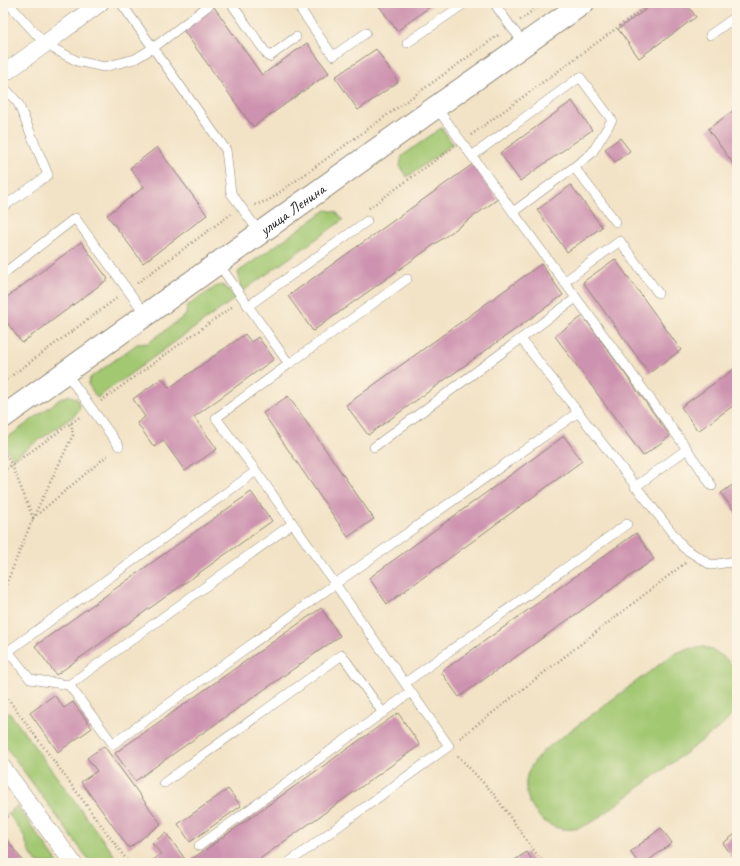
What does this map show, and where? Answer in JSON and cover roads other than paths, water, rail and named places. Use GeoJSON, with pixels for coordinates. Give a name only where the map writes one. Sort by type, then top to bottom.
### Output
{"type":"FeatureCollection","features":[{"type":"Feature","properties":{"kind":"street"},"geometry":{"type":"LineString","coordinates":[[3,74],[100,3]]}},
{"type":"Feature","properties":{"kind":"street","name":"улица Ленина"},"geometry":{"type":"LineString","coordinates":[[3,418],[583,3]]}},
{"type":"Feature","properties":{"kind":"street"},"geometry":{"type":"LineString","coordinates":[[3,768],[73,863]]}},
{"type":"Feature","properties":{"kind":"lane"},"geometry":{"type":"LineString","coordinates":[[8,3],[45,44],[77,61],[104,67],[135,58],[153,48],[212,3]]}},
{"type":"Feature","properties":{"kind":"lane"},"geometry":{"type":"LineString","coordinates":[[121,3],[226,150],[231,193],[260,233]]}},
{"type":"Feature","properties":{"kind":"lane"},"geometry":{"type":"LineString","coordinates":[[231,3],[269,56],[296,37]]}},
{"type":"Feature","properties":{"kind":"lane"},"geometry":{"type":"LineString","coordinates":[[296,3],[333,56],[366,33]]}},
{"type":"Feature","properties":{"kind":"lane"},"geometry":{"type":"LineString","coordinates":[[407,43],[465,3]]}},
{"type":"Feature","properties":{"kind":"lane"},"geometry":{"type":"LineString","coordinates":[[494,3],[525,44]]}},
{"type":"Feature","properties":{"kind":"lane"},"geometry":{"type":"LineString","coordinates":[[710,35],[737,16]]}},
{"type":"Feature","properties":{"kind":"lane"},"geometry":{"type":"LineString","coordinates":[[472,156],[580,77],[612,120],[592,153],[513,212]]}},
{"type":"Feature","properties":{"kind":"lane"},"geometry":{"type":"LineString","coordinates":[[3,86],[18,103],[48,175],[3,207]]}},
{"type":"Feature","properties":{"kind":"lane"},"geometry":{"type":"LineString","coordinates":[[436,107],[687,449],[712,486]]}},
{"type":"Feature","properties":{"kind":"lane"},"geometry":{"type":"LineString","coordinates":[[574,167],[616,222]]}},
{"type":"Feature","properties":{"kind":"lane"},"geometry":{"type":"LineString","coordinates":[[3,274],[75,218],[146,315]]}},
{"type":"Feature","properties":{"kind":"lane"},"geometry":{"type":"LineString","coordinates":[[248,306],[367,221]]}},
{"type":"Feature","properties":{"kind":"lane"},"geometry":{"type":"LineString","coordinates":[[564,282],[620,241],[658,293]]}},
{"type":"Feature","properties":{"kind":"lane"},"geometry":{"type":"LineString","coordinates":[[218,264],[289,364]]}},
{"type":"Feature","properties":{"kind":"lane"},"geometry":{"type":"LineString","coordinates":[[288,863],[449,746],[256,471],[216,418],[407,279]]}},
{"type":"Feature","properties":{"kind":"lane"},"geometry":{"type":"LineString","coordinates":[[374,447],[576,298]]}},
{"type":"Feature","properties":{"kind":"lane"},"geometry":{"type":"LineString","coordinates":[[521,339],[684,548],[711,565],[737,561]]}},
{"type":"Feature","properties":{"kind":"lane"},"geometry":{"type":"LineString","coordinates":[[66,373],[119,446]]}},
{"type":"Feature","properties":{"kind":"lane"},"geometry":{"type":"LineString","coordinates":[[256,471],[5,653],[30,679],[69,685],[113,744],[335,584],[578,413]]}},
{"type":"Feature","properties":{"kind":"lane"},"geometry":{"type":"LineString","coordinates":[[635,487],[687,449]]}},
{"type":"Feature","properties":{"kind":"lane"},"geometry":{"type":"LineString","coordinates":[[69,685],[292,524]]}},
{"type":"Feature","properties":{"kind":"lane"},"geometry":{"type":"LineString","coordinates":[[405,683],[627,524]]}},
{"type":"Feature","properties":{"kind":"lane"},"geometry":{"type":"LineString","coordinates":[[164,783],[342,656],[383,713]]}},
{"type":"Feature","properties":{"kind":"lane"},"geometry":{"type":"LineString","coordinates":[[199,846],[411,692]]}}]}
